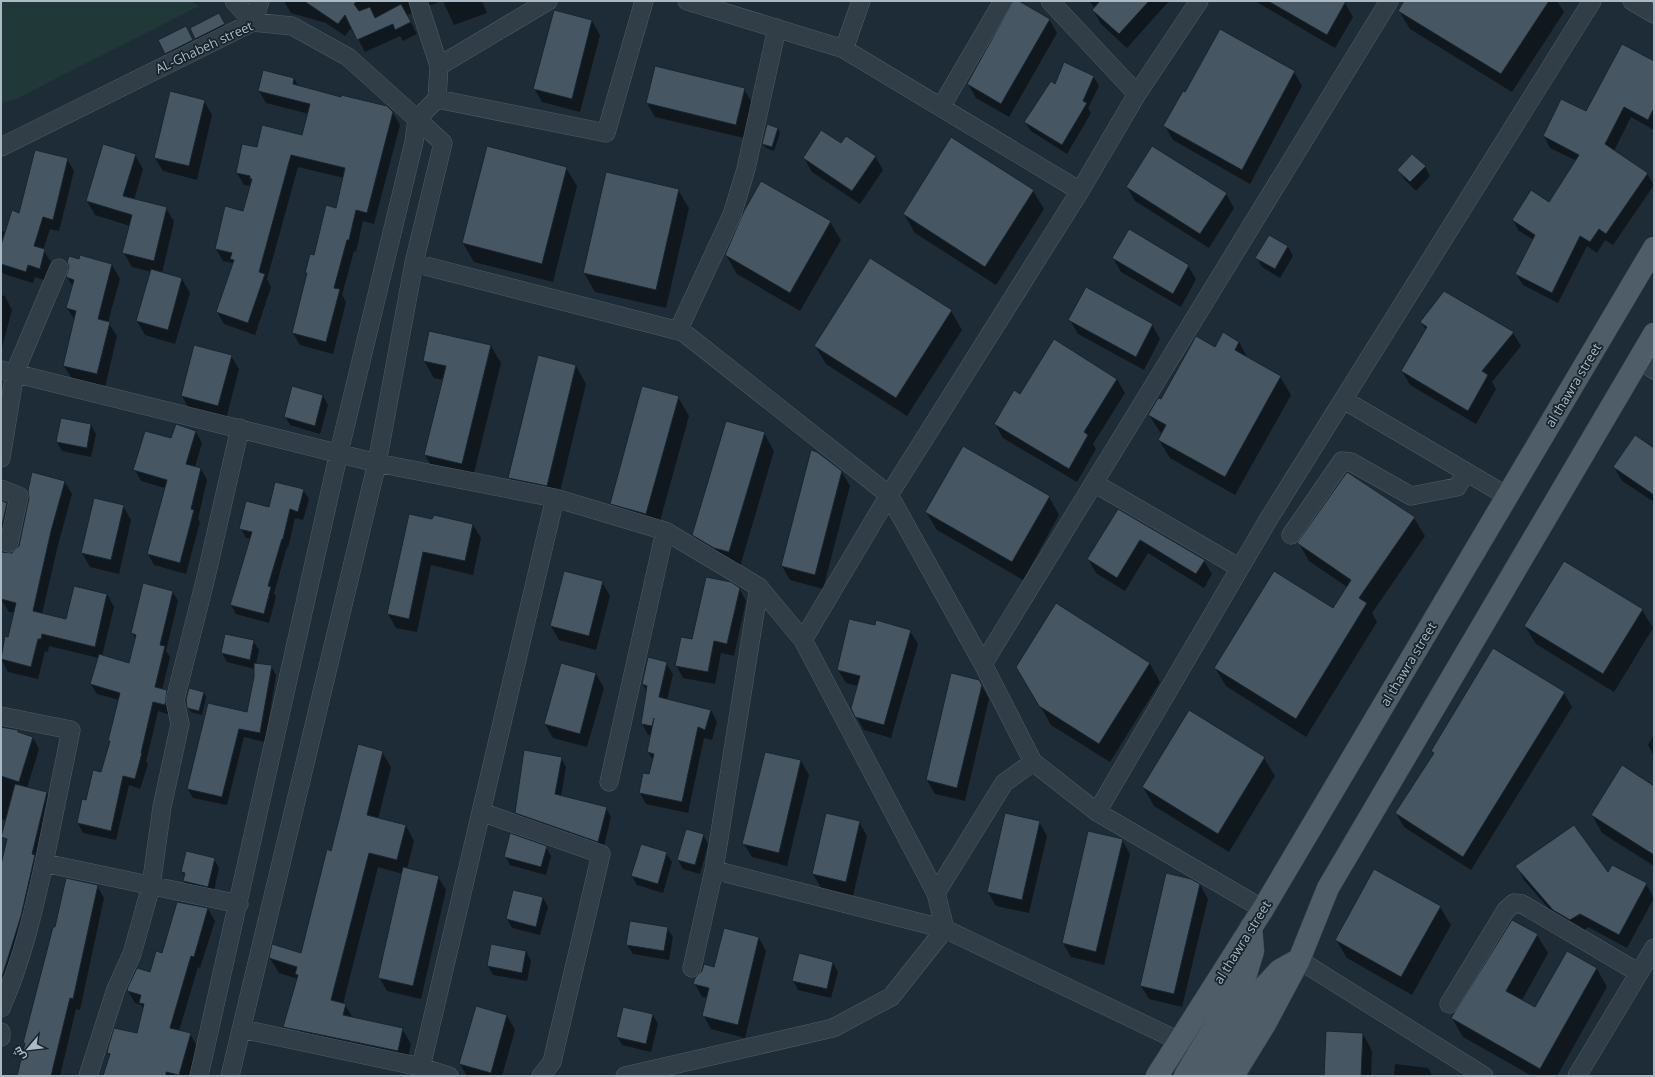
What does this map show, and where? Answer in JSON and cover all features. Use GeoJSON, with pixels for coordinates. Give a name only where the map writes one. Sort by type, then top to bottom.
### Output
{"type":"FeatureCollection","features":[{"type":"Feature","properties":{"kind":"main road","name":"al thawra street"},"geometry":{"type":"LineString","coordinates":[[1157,1076],[1257,918],[1654,248]]}},
{"type":"Feature","properties":{"kind":"main road"},"geometry":{"type":"LineString","coordinates":[[1233,1076],[1265,1024],[1299,960],[1328,888],[1646,364],[1654,334]]}},
{"type":"Feature","properties":{"kind":"main road"},"geometry":{"type":"LineString","coordinates":[[1185,1076],[1246,974],[1253,951],[1257,918]]}},
{"type":"Feature","properties":{"kind":"main road"},"geometry":{"type":"LineString","coordinates":[[1209,1076],[1264,987],[1280,970],[1299,960]]}},
{"type":"Feature","properties":{"kind":"street"},"geometry":{"type":"LineString","coordinates":[[234,1],[253,22],[260,1]]}},
{"type":"Feature","properties":{"kind":"street"},"geometry":{"type":"LineString","coordinates":[[199,1076],[340,452],[412,150],[417,119],[437,99],[439,66],[418,1]]}},
{"type":"Feature","properties":{"kind":"street"},"geometry":{"type":"LineString","coordinates":[[437,99],[606,133],[644,1]]}},
{"type":"Feature","properties":{"kind":"street"},"geometry":{"type":"LineString","coordinates":[[844,48],[861,1]]}},
{"type":"Feature","properties":{"kind":"street"},"geometry":{"type":"LineString","coordinates":[[941,107],[1003,1]]}},
{"type":"Feature","properties":{"kind":"street"},"geometry":{"type":"LineString","coordinates":[[1050,1],[1137,94]]}},
{"type":"Feature","properties":{"kind":"street"},"geometry":{"type":"LineString","coordinates":[[803,640],[889,495],[1080,191],[1137,94],[1198,1]]}},
{"type":"Feature","properties":{"kind":"street"},"geometry":{"type":"LineString","coordinates":[[983,664],[1389,1]]}},
{"type":"Feature","properties":{"kind":"street"},"geometry":{"type":"LineString","coordinates":[[1097,812],[1240,568],[1592,1]]}},
{"type":"Feature","properties":{"kind":"street"},"geometry":{"type":"LineString","coordinates":[[1632,1],[1654,14]]}},
{"type":"Feature","properties":{"kind":"street"},"geometry":{"type":"LineString","coordinates":[[692,2],[844,48],[1080,191]]}},
{"type":"Feature","properties":{"kind":"street"},"geometry":{"type":"LineString","coordinates":[[439,66],[542,3]]}},
{"type":"Feature","properties":{"kind":"street","name":"AL-Ghabeh street"},"geometry":{"type":"LineString","coordinates":[[1,147],[253,22],[292,26],[348,57],[443,143],[414,263]]}},
{"type":"Feature","properties":{"kind":"street"},"geometry":{"type":"LineString","coordinates":[[678,331],[732,215],[746,168],[777,28]]}},
{"type":"Feature","properties":{"kind":"street"},"geometry":{"type":"LineString","coordinates":[[230,1076],[377,463],[414,263],[683,332],[889,495],[983,664],[1033,762],[1097,812],[1257,918]]}},
{"type":"Feature","properties":{"kind":"street"},"geometry":{"type":"LineString","coordinates":[[1,458],[8,371],[59,268]]}},
{"type":"Feature","properties":{"kind":"street"},"geometry":{"type":"LineString","coordinates":[[8,371],[340,452],[377,463],[555,498],[665,530],[759,588],[803,640],[936,893],[945,929]]}},
{"type":"Feature","properties":{"kind":"street"},"geometry":{"type":"LineString","coordinates":[[1344,400],[1507,496]]}},
{"type":"Feature","properties":{"kind":"street"},"geometry":{"type":"LineString","coordinates":[[88,1076],[116,989],[132,954],[151,886],[162,806],[180,724],[175,700],[206,577],[240,428]]}},
{"type":"Feature","properties":{"kind":"street"},"geometry":{"type":"LineString","coordinates":[[1291,535],[1342,461],[1351,462],[1411,496],[1457,487],[1466,472]]}},
{"type":"Feature","properties":{"kind":"street"},"geometry":{"type":"LineString","coordinates":[[1094,483],[1240,568]]}},
{"type":"Feature","properties":{"kind":"street"},"geometry":{"type":"LineString","coordinates":[[1,489],[19,496],[9,543],[1,541]]}},
{"type":"Feature","properties":{"kind":"street"},"geometry":{"type":"LineString","coordinates":[[420,1066],[555,498]]}},
{"type":"Feature","properties":{"kind":"street"},"geometry":{"type":"LineString","coordinates":[[609,782],[665,530]]}},
{"type":"Feature","properties":{"kind":"street"},"geometry":{"type":"LineString","coordinates":[[692,968],[714,870],[759,588]]}},
{"type":"Feature","properties":{"kind":"street"},"geometry":{"type":"LineString","coordinates":[[1,716],[71,730],[27,938],[15,976],[1,1008]]}},
{"type":"Feature","properties":{"kind":"street"},"geometry":{"type":"LineString","coordinates":[[936,893],[1004,783],[1033,762]]}},
{"type":"Feature","properties":{"kind":"street"},"geometry":{"type":"LineString","coordinates":[[481,812],[601,854],[552,1062],[541,1076]]}},
{"type":"Feature","properties":{"kind":"street"},"geometry":{"type":"LineString","coordinates":[[44,863],[239,904]]}},
{"type":"Feature","properties":{"kind":"street"},"geometry":{"type":"LineString","coordinates":[[714,870],[945,929],[1179,1040]]}},
{"type":"Feature","properties":{"kind":"street"},"geometry":{"type":"LineString","coordinates":[[1449,1004],[1506,910],[1514,903],[1522,904],[1639,973]]}},
{"type":"Feature","properties":{"kind":"street"},"geometry":{"type":"LineString","coordinates":[[625,1076],[833,1028],[891,997],[945,929]]}},
{"type":"Feature","properties":{"kind":"street"},"geometry":{"type":"LineString","coordinates":[[1577,1076],[1654,948]]}},
{"type":"Feature","properties":{"kind":"street"},"geometry":{"type":"LineString","coordinates":[[1299,960],[1484,1076]]}},
{"type":"Feature","properties":{"kind":"street"},"geometry":{"type":"LineString","coordinates":[[242,1029],[420,1066],[449,1076]]}},
{"type":"Feature","properties":{"kind":"street"},"geometry":{"type":"LineString","coordinates":[[1,1032],[1,1037]]}},
{"type":"Feature","properties":{"kind":"green space"},"geometry":{"type":"Polygon","coordinates":[[[1,1],[191,1],[199,6],[16,99],[1,103],[1,1]]]}},
{"type":"Feature","properties":{"kind":"building"},"geometry":{"type":"Polygon","coordinates":[[[304,1],[357,1],[354,4],[359,11],[370,7],[375,18],[401,4],[411,22],[395,30],[393,24],[357,40],[345,15],[338,24],[304,1]]]}},
{"type":"Feature","properties":{"kind":"building"},"geometry":{"type":"Polygon","coordinates":[[[1013,1],[1019,1],[1050,19],[1001,104],[967,84],[1013,1]]]}},
{"type":"Feature","properties":{"kind":"building"},"geometry":{"type":"Polygon","coordinates":[[[1100,1],[1149,1],[1119,34],[1092,10],[1100,1]]]}},
{"type":"Feature","properties":{"kind":"building"},"geometry":{"type":"Polygon","coordinates":[[[1268,1],[1346,1],[1327,35],[1268,1]]]}},
{"type":"Feature","properties":{"kind":"building"},"geometry":{"type":"Polygon","coordinates":[[[1404,1],[1549,1],[1501,74],[1398,11],[1404,1]]]}},
{"type":"Feature","properties":{"kind":"building"},"geometry":{"type":"Polygon","coordinates":[[[554,10],[592,20],[572,99],[533,89],[554,10]]]}},
{"type":"Feature","properties":{"kind":"building"},"geometry":{"type":"Polygon","coordinates":[[[219,13],[225,24],[195,39],[190,28],[219,13]]]}},
{"type":"Feature","properties":{"kind":"building"},"geometry":{"type":"Polygon","coordinates":[[[186,26],[193,40],[165,54],[158,40],[186,26]]]}},
{"type":"Feature","properties":{"kind":"building"},"geometry":{"type":"Polygon","coordinates":[[[1220,29],[1295,71],[1242,170],[1163,126],[1183,91],[1185,92],[1220,29]]]}},
{"type":"Feature","properties":{"kind":"building"},"geometry":{"type":"Polygon","coordinates":[[[1622,44],[1654,61],[1654,108],[1648,120],[1624,107],[1605,144],[1648,173],[1606,234],[1599,229],[1590,242],[1580,236],[1552,293],[1515,274],[1535,235],[1512,220],[1531,190],[1549,202],[1579,155],[1543,136],[1561,99],[1586,111],[1622,44]]]}},
{"type":"Feature","properties":{"kind":"building"},"geometry":{"type":"Polygon","coordinates":[[[1064,62],[1094,76],[1083,101],[1087,103],[1062,145],[1024,122],[1051,81],[1055,84],[1064,62]]]}},
{"type":"Feature","properties":{"kind":"building"},"geometry":{"type":"Polygon","coordinates":[[[655,66],[745,88],[736,125],[646,103],[655,66]]]}},
{"type":"Feature","properties":{"kind":"building"},"geometry":{"type":"Polygon","coordinates":[[[263,70],[294,78],[293,84],[341,97],[341,95],[387,106],[393,112],[367,213],[356,210],[349,240],[347,240],[334,288],[340,289],[326,342],[292,333],[307,273],[305,273],[310,254],[314,255],[326,205],[336,208],[345,168],[291,155],[259,272],[265,274],[248,323],[216,312],[234,260],[230,259],[232,253],[215,249],[225,206],[243,211],[252,179],[250,179],[250,176],[236,173],[242,144],[257,147],[262,125],[302,135],[310,104],[258,91],[263,70]]]}},
{"type":"Feature","properties":{"kind":"building"},"geometry":{"type":"Polygon","coordinates":[[[170,91],[205,100],[189,166],[154,158],[170,91]]]}},
{"type":"Feature","properties":{"kind":"building"},"geometry":{"type":"Polygon","coordinates":[[[767,124],[778,128],[772,147],[762,144],[767,124]]]}},
{"type":"Feature","properties":{"kind":"building"},"geometry":{"type":"Polygon","coordinates":[[[821,130],[841,143],[846,136],[876,156],[852,191],[803,158],[821,130]]]}},
{"type":"Feature","properties":{"kind":"building"},"geometry":{"type":"Polygon","coordinates":[[[951,137],[1034,190],[985,267],[903,214],[951,137]]]}},
{"type":"Feature","properties":{"kind":"building"},"geometry":{"type":"Polygon","coordinates":[[[103,144],[136,154],[123,196],[167,207],[154,261],[122,253],[132,215],[86,201],[103,144]]]}},
{"type":"Feature","properties":{"kind":"building"},"geometry":{"type":"Polygon","coordinates":[[[487,146],[567,167],[542,264],[462,243],[487,146]]]}},
{"type":"Feature","properties":{"kind":"building"},"geometry":{"type":"Polygon","coordinates":[[[1152,146],[1227,193],[1200,234],[1126,187],[1152,146]]]}},
{"type":"Feature","properties":{"kind":"building"},"geometry":{"type":"Polygon","coordinates":[[[35,150],[68,158],[53,220],[43,217],[34,246],[45,249],[40,269],[28,265],[26,272],[1,264],[1,245],[12,210],[19,213],[35,150]]]}},
{"type":"Feature","properties":{"kind":"building"},"geometry":{"type":"Polygon","coordinates":[[[1412,154],[1426,166],[1410,182],[1397,170],[1412,154]]]}},
{"type":"Feature","properties":{"kind":"building"},"geometry":{"type":"Polygon","coordinates":[[[606,172],[679,189],[656,290],[583,273],[606,172]]]}},
{"type":"Feature","properties":{"kind":"building"},"geometry":{"type":"Polygon","coordinates":[[[761,181],[831,221],[790,293],[725,255],[744,211],[761,181]]]}},
{"type":"Feature","properties":{"kind":"building"},"geometry":{"type":"Polygon","coordinates":[[[1129,229],[1189,265],[1173,294],[1112,258],[1129,229]]]}},
{"type":"Feature","properties":{"kind":"building"},"geometry":{"type":"Polygon","coordinates":[[[1269,235],[1288,246],[1275,269],[1255,258],[1269,235]]]}},
{"type":"Feature","properties":{"kind":"building"},"geometry":{"type":"Polygon","coordinates":[[[80,255],[112,264],[98,319],[110,322],[97,374],[63,366],[76,311],[66,308],[74,280],[66,277],[69,267],[67,262],[69,256],[79,259],[80,255]]]}},
{"type":"Feature","properties":{"kind":"building"},"geometry":{"type":"Polygon","coordinates":[[[870,258],[952,310],[896,398],[814,346],[870,258]]]}},
{"type":"Feature","properties":{"kind":"building"},"geometry":{"type":"Polygon","coordinates":[[[151,269],[182,278],[168,330],[136,321],[151,269]]]}},
{"type":"Feature","properties":{"kind":"building"},"geometry":{"type":"Polygon","coordinates":[[[1086,287],[1153,324],[1136,357],[1068,320],[1086,287]]]}},
{"type":"Feature","properties":{"kind":"building"},"geometry":{"type":"Polygon","coordinates":[[[1444,291],[1514,332],[1482,371],[1488,375],[1468,411],[1401,371],[1427,327],[1420,322],[1444,291]]]}},
{"type":"Feature","properties":{"kind":"building"},"geometry":{"type":"Polygon","coordinates":[[[429,331],[491,345],[462,464],[424,455],[446,366],[423,361],[429,331]]]}},
{"type":"Feature","properties":{"kind":"building"},"geometry":{"type":"Polygon","coordinates":[[[1223,332],[1239,342],[1235,350],[1281,376],[1225,477],[1158,440],[1166,425],[1148,415],[1158,398],[1161,399],[1196,336],[1215,347],[1223,332]]]}},
{"type":"Feature","properties":{"kind":"building"},"geometry":{"type":"Polygon","coordinates":[[[1054,339],[1117,379],[1084,432],[1088,435],[1069,469],[994,424],[1014,390],[1020,394],[1054,339]]]}},
{"type":"Feature","properties":{"kind":"building"},"geometry":{"type":"Polygon","coordinates":[[[194,345],[232,355],[218,406],[181,396],[194,345]]]}},
{"type":"Feature","properties":{"kind":"building"},"geometry":{"type":"Polygon","coordinates":[[[538,355],[576,365],[547,486],[508,478],[538,355]]]}},
{"type":"Feature","properties":{"kind":"building"},"geometry":{"type":"Polygon","coordinates":[[[292,386],[323,395],[315,426],[284,417],[292,386]]]}},
{"type":"Feature","properties":{"kind":"building"},"geometry":{"type":"Polygon","coordinates":[[[642,386],[679,396],[646,514],[610,504],[642,386]]]}},
{"type":"Feature","properties":{"kind":"building"},"geometry":{"type":"Polygon","coordinates":[[[61,418],[91,424],[87,448],[56,442],[61,418]]]}},
{"type":"Feature","properties":{"kind":"building"},"geometry":{"type":"Polygon","coordinates":[[[726,421],[765,432],[729,552],[714,548],[692,535],[726,421]]]}},
{"type":"Feature","properties":{"kind":"building"},"geometry":{"type":"Polygon","coordinates":[[[176,424],[196,431],[186,464],[201,468],[191,509],[194,510],[180,563],[147,554],[167,480],[133,470],[145,431],[171,438],[176,424]]]}},
{"type":"Feature","properties":{"kind":"building"},"geometry":{"type":"Polygon","coordinates":[[[1635,435],[1654,448],[1654,495],[1613,467],[1635,435]]]}},
{"type":"Feature","properties":{"kind":"building"},"geometry":{"type":"Polygon","coordinates":[[[963,446],[1050,496],[1012,562],[925,512],[963,446]]]}},
{"type":"Feature","properties":{"kind":"building"},"geometry":{"type":"Polygon","coordinates":[[[811,450],[817,452],[842,471],[815,575],[781,566],[811,450]]]}},
{"type":"Feature","properties":{"kind":"building"},"geometry":{"type":"Polygon","coordinates":[[[32,472],[65,481],[51,531],[33,611],[66,619],[74,586],[107,594],[95,647],[42,634],[41,639],[38,639],[31,667],[1,659],[5,636],[8,637],[16,603],[1,599],[1,552],[12,553],[19,546],[29,498],[28,490],[32,472]]]}},
{"type":"Feature","properties":{"kind":"building"},"geometry":{"type":"Polygon","coordinates":[[[1347,472],[1415,517],[1359,598],[1367,603],[1296,719],[1214,668],[1274,571],[1333,608],[1351,580],[1297,543],[1347,472]]]}},
{"type":"Feature","properties":{"kind":"building"},"geometry":{"type":"Polygon","coordinates":[[[275,482],[304,489],[298,512],[290,509],[283,539],[268,586],[271,587],[264,614],[230,605],[252,532],[239,529],[246,501],[269,507],[275,482]]]}},
{"type":"Feature","properties":{"kind":"building"},"geometry":{"type":"Polygon","coordinates":[[[94,498],[124,505],[111,560],[81,553],[94,498]]]}},
{"type":"Feature","properties":{"kind":"building"},"geometry":{"type":"Polygon","coordinates":[[[1,500],[7,503],[1,530],[1,500]]]}},
{"type":"Feature","properties":{"kind":"building"},"geometry":{"type":"Polygon","coordinates":[[[1118,509],[1205,560],[1196,574],[1140,540],[1117,578],[1087,559],[1118,509]]]}},
{"type":"Feature","properties":{"kind":"building"},"geometry":{"type":"Polygon","coordinates":[[[409,514],[432,519],[434,515],[473,524],[465,561],[423,552],[409,619],[387,614],[409,514]]]}},
{"type":"Feature","properties":{"kind":"building"},"geometry":{"type":"Polygon","coordinates":[[[1564,561],[1643,609],[1603,674],[1524,626],[1564,561]]]}},
{"type":"Feature","properties":{"kind":"building"},"geometry":{"type":"Polygon","coordinates":[[[564,571],[603,581],[589,636],[550,626],[564,571]]]}},
{"type":"Feature","properties":{"kind":"building"},"geometry":{"type":"Polygon","coordinates":[[[706,577],[731,582],[740,588],[727,644],[714,641],[708,672],[675,666],[681,637],[692,639],[706,577]]]}},
{"type":"Feature","properties":{"kind":"building"},"geometry":{"type":"Polygon","coordinates":[[[143,583],[173,591],[160,645],[165,646],[155,687],[167,690],[165,705],[153,702],[135,779],[123,776],[111,831],[77,823],[82,799],[86,800],[93,770],[101,772],[110,741],[108,741],[120,693],[90,684],[99,654],[129,663],[136,635],[131,633],[143,583]]]}},
{"type":"Feature","properties":{"kind":"building"},"geometry":{"type":"Polygon","coordinates":[[[1056,603],[1150,663],[1099,744],[1039,706],[1016,667],[1056,603]]]}},
{"type":"Feature","properties":{"kind":"building"},"geometry":{"type":"Polygon","coordinates":[[[849,619],[875,625],[876,620],[911,630],[884,725],[855,717],[851,708],[860,676],[837,670],[849,619]]]}},
{"type":"Feature","properties":{"kind":"building"},"geometry":{"type":"Polygon","coordinates":[[[225,634],[254,640],[250,660],[221,653],[225,634]]]}},
{"type":"Feature","properties":{"kind":"building"},"geometry":{"type":"Polygon","coordinates":[[[1493,648],[1565,692],[1463,857],[1395,813],[1434,753],[1431,751],[1493,648]]]}},
{"type":"Feature","properties":{"kind":"building"},"geometry":{"type":"Polygon","coordinates":[[[648,657],[667,662],[659,697],[711,710],[705,730],[698,727],[682,802],[639,793],[643,773],[649,774],[654,754],[647,752],[654,718],[652,726],[641,724],[647,686],[642,684],[648,657]]]}},
{"type":"Feature","properties":{"kind":"building"},"geometry":{"type":"Polygon","coordinates":[[[254,663],[272,665],[260,733],[239,729],[222,797],[187,789],[208,703],[247,712],[254,677],[254,663]]]}},
{"type":"Feature","properties":{"kind":"building"},"geometry":{"type":"Polygon","coordinates":[[[561,663],[596,673],[580,734],[544,724],[561,663]]]}},
{"type":"Feature","properties":{"kind":"building"},"geometry":{"type":"Polygon","coordinates":[[[951,673],[979,680],[982,685],[957,788],[926,780],[951,673]]]}},
{"type":"Feature","properties":{"kind":"building"},"geometry":{"type":"Polygon","coordinates":[[[189,688],[204,692],[199,711],[187,708],[186,700],[189,688]]]}},
{"type":"Feature","properties":{"kind":"building"},"geometry":{"type":"Polygon","coordinates":[[[1189,710],[1265,757],[1218,834],[1142,787],[1189,710]]]}},
{"type":"Feature","properties":{"kind":"building"},"geometry":{"type":"Polygon","coordinates":[[[1,727],[18,730],[18,732],[33,737],[19,782],[1,776],[1,727]]]}},
{"type":"Feature","properties":{"kind":"building"},"geometry":{"type":"Polygon","coordinates":[[[358,744],[383,751],[367,815],[406,825],[397,860],[369,853],[331,1000],[346,1004],[343,1015],[403,1028],[398,1051],[283,1027],[298,975],[295,974],[297,967],[269,958],[272,944],[301,953],[327,849],[331,851],[358,744]]]}},
{"type":"Feature","properties":{"kind":"building"},"geometry":{"type":"Polygon","coordinates":[[[524,750],[562,757],[555,794],[607,807],[598,842],[515,813],[524,750]]]}},
{"type":"Feature","properties":{"kind":"building"},"geometry":{"type":"Polygon","coordinates":[[[765,752],[801,760],[779,853],[742,844],[765,752]]]}},
{"type":"Feature","properties":{"kind":"building"},"geometry":{"type":"Polygon","coordinates":[[[1622,765],[1654,786],[1654,855],[1591,815],[1622,765]]]}},
{"type":"Feature","properties":{"kind":"building"},"geometry":{"type":"Polygon","coordinates":[[[15,784],[47,792],[32,854],[35,855],[21,916],[1,980],[1,864],[7,839],[1,837],[15,784]]]}},
{"type":"Feature","properties":{"kind":"building"},"geometry":{"type":"Polygon","coordinates":[[[826,813],[860,821],[846,882],[812,874],[826,813]]]}},
{"type":"Feature","properties":{"kind":"building"},"geometry":{"type":"Polygon","coordinates":[[[1005,813],[1040,821],[1022,900],[987,892],[1005,813]]]}},
{"type":"Feature","properties":{"kind":"building"},"geometry":{"type":"Polygon","coordinates":[[[1574,825],[1608,872],[1612,865],[1647,883],[1619,935],[1580,914],[1570,920],[1553,910],[1515,866],[1574,825]]]}},
{"type":"Feature","properties":{"kind":"building"},"geometry":{"type":"Polygon","coordinates":[[[686,829],[704,834],[695,865],[677,860],[686,829]]]}},
{"type":"Feature","properties":{"kind":"building"},"geometry":{"type":"Polygon","coordinates":[[[1088,831],[1123,839],[1096,952],[1062,943],[1088,831]]]}},
{"type":"Feature","properties":{"kind":"building"},"geometry":{"type":"Polygon","coordinates":[[[510,833],[547,846],[541,867],[504,857],[510,833]]]}},
{"type":"Feature","properties":{"kind":"building"},"geometry":{"type":"Polygon","coordinates":[[[641,844],[667,852],[658,884],[631,876],[641,844]]]}},
{"type":"Feature","properties":{"kind":"building"},"geometry":{"type":"Polygon","coordinates":[[[186,851],[215,858],[208,887],[183,881],[185,873],[181,872],[186,851]]]}},
{"type":"Feature","properties":{"kind":"building"},"geometry":{"type":"Polygon","coordinates":[[[403,867],[439,876],[413,986],[378,978],[403,867]]]}},
{"type":"Feature","properties":{"kind":"building"},"geometry":{"type":"Polygon","coordinates":[[[1374,869],[1441,906],[1401,977],[1335,940],[1374,869]]]}},
{"type":"Feature","properties":{"kind":"building"},"geometry":{"type":"Polygon","coordinates":[[[1166,873],[1191,879],[1200,884],[1174,994],[1140,986],[1166,873]]]}},
{"type":"Feature","properties":{"kind":"building"},"geometry":{"type":"Polygon","coordinates":[[[66,878],[98,885],[73,999],[70,998],[51,1076],[17,1076],[25,1043],[23,1043],[53,927],[55,927],[66,878]]]}},
{"type":"Feature","properties":{"kind":"building"},"geometry":{"type":"Polygon","coordinates":[[[513,890],[543,897],[536,927],[506,919],[513,890]]]}},
{"type":"Feature","properties":{"kind":"building"},"geometry":{"type":"Polygon","coordinates":[[[177,902],[208,908],[194,957],[191,956],[170,1028],[191,1033],[179,1075],[166,1072],[166,1076],[103,1076],[110,1054],[107,1053],[114,1028],[137,1033],[144,1004],[139,1003],[141,995],[127,991],[128,987],[137,968],[150,972],[156,951],[162,953],[177,902]]]}},
{"type":"Feature","properties":{"kind":"building"},"geometry":{"type":"Polygon","coordinates":[[[1512,920],[1538,934],[1506,991],[1535,1007],[1567,951],[1597,968],[1540,1069],[1451,1018],[1512,920]]]}},
{"type":"Feature","properties":{"kind":"building"},"geometry":{"type":"Polygon","coordinates":[[[630,921],[668,927],[664,951],[626,945],[630,921]]]}},
{"type":"Feature","properties":{"kind":"building"},"geometry":{"type":"Polygon","coordinates":[[[724,928],[759,937],[738,1025],[702,1016],[709,988],[693,984],[695,978],[702,971],[704,964],[714,967],[724,928]]]}},
{"type":"Feature","properties":{"kind":"building"},"geometry":{"type":"Polygon","coordinates":[[[491,944],[526,951],[522,973],[487,966],[491,944]]]}},
{"type":"Feature","properties":{"kind":"building"},"geometry":{"type":"Polygon","coordinates":[[[799,953],[833,962],[827,989],[792,981],[799,953]]]}},
{"type":"Feature","properties":{"kind":"building"},"geometry":{"type":"Polygon","coordinates":[[[476,1006],[507,1015],[491,1073],[459,1064],[476,1006]]]}},
{"type":"Feature","properties":{"kind":"building"},"geometry":{"type":"Polygon","coordinates":[[[623,1007],[653,1014],[646,1044],[616,1037],[623,1007]]]}},
{"type":"Feature","properties":{"kind":"building"},"geometry":{"type":"Polygon","coordinates":[[[1326,1031],[1363,1033],[1361,1076],[1324,1076],[1326,1031]]]}}]}
